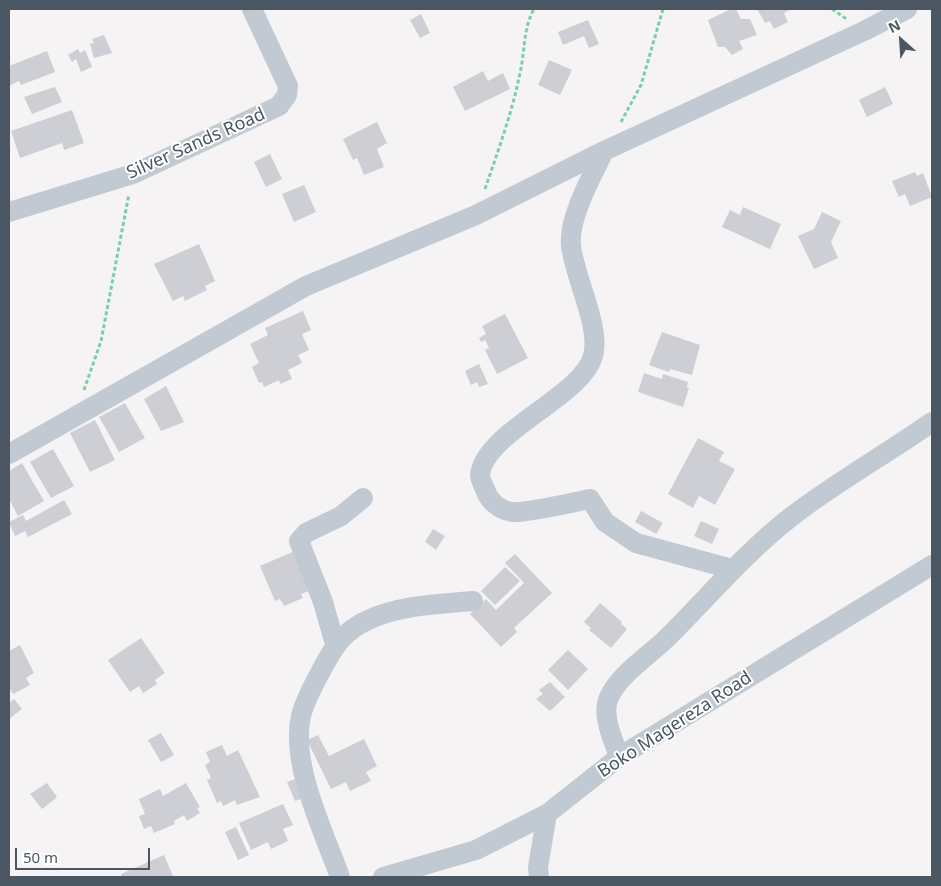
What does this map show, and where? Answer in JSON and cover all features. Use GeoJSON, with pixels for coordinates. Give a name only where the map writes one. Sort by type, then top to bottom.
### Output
{"type":"FeatureCollection","features":[{"type":"Feature","properties":{"kind":"street","name":"Silver Sands Road"},"geometry":{"type":"LineString","coordinates":[[9,212],[133,174],[279,106],[288,95],[285,76],[252,9]]}},
{"type":"Feature","properties":{"kind":"street"},"geometry":{"type":"LineString","coordinates":[[9,454],[306,286],[476,216],[604,151],[864,31],[907,9]]}},
{"type":"Feature","properties":{"kind":"street"},"geometry":{"type":"LineString","coordinates":[[604,151],[577,208],[571,244],[578,280],[595,337],[593,358],[577,380],[503,439],[486,458],[480,476],[486,495],[496,506],[513,513],[590,499],[605,522],[636,543],[732,569]]}},
{"type":"Feature","properties":{"kind":"street"},"geometry":{"type":"LineString","coordinates":[[619,757],[610,731],[606,711],[609,696],[623,678],[658,648],[732,569],[797,513],[848,476],[932,422]]}},
{"type":"Feature","properties":{"kind":"street"},"geometry":{"type":"LineString","coordinates":[[335,644],[322,602],[299,542],[306,533],[341,516],[363,498]]}},
{"type":"Feature","properties":{"kind":"street","name":"Boko Magereza Road"},"geometry":{"type":"LineString","coordinates":[[386,876],[476,850],[547,814],[619,757],[932,565]]}},
{"type":"Feature","properties":{"kind":"street"},"geometry":{"type":"LineString","coordinates":[[340,877],[310,793],[299,739],[301,717],[309,692],[335,644],[348,630],[370,619],[411,607],[473,601]]}},
{"type":"Feature","properties":{"kind":"street"},"geometry":{"type":"LineString","coordinates":[[539,877],[538,866],[547,814]]}},
{"type":"Feature","properties":{"kind":"path"},"geometry":{"type":"LineString","coordinates":[[476,216],[504,134],[520,74],[528,18],[534,9]]}},
{"type":"Feature","properties":{"kind":"path"},"geometry":{"type":"LineString","coordinates":[[604,151],[641,85],[663,9]]}},
{"type":"Feature","properties":{"kind":"path"},"geometry":{"type":"LineString","coordinates":[[75,417],[101,341],[133,174]]}},
{"type":"Feature","properties":{"kind":"building"},"geometry":{"type":"Polygon","coordinates":[[[731,9],[736,9],[741,19],[750,19],[757,35],[739,41],[743,49],[732,55],[725,47],[718,47],[708,20],[731,9]]]}},
{"type":"Feature","properties":{"kind":"building"},"geometry":{"type":"Polygon","coordinates":[[[757,9],[791,9],[784,13],[788,22],[774,29],[770,21],[765,23],[757,9]]]}},
{"type":"Feature","properties":{"kind":"building"},"geometry":{"type":"Polygon","coordinates":[[[421,14],[430,33],[420,38],[410,20],[421,14]]]}},
{"type":"Feature","properties":{"kind":"building"},"geometry":{"type":"Polygon","coordinates":[[[588,20],[599,44],[589,48],[584,36],[563,45],[558,32],[588,20]]]}},
{"type":"Feature","properties":{"kind":"building"},"geometry":{"type":"Polygon","coordinates":[[[104,35],[112,53],[94,58],[90,44],[94,43],[92,39],[104,35]]]}},
{"type":"Feature","properties":{"kind":"building"},"geometry":{"type":"Polygon","coordinates":[[[78,49],[80,53],[85,50],[92,67],[81,72],[76,59],[72,62],[68,55],[78,49]]]}},
{"type":"Feature","properties":{"kind":"building"},"geometry":{"type":"Polygon","coordinates":[[[47,51],[55,72],[21,85],[19,81],[9,86],[9,66],[47,51]]]}},
{"type":"Feature","properties":{"kind":"building"},"geometry":{"type":"Polygon","coordinates":[[[549,60],[572,70],[560,95],[538,85],[549,60]]]}},
{"type":"Feature","properties":{"kind":"building"},"geometry":{"type":"Polygon","coordinates":[[[483,71],[488,81],[503,73],[510,89],[465,111],[453,87],[483,71]]]}},
{"type":"Feature","properties":{"kind":"building"},"geometry":{"type":"Polygon","coordinates":[[[55,87],[62,102],[32,114],[24,97],[55,87]]]}},
{"type":"Feature","properties":{"kind":"building"},"geometry":{"type":"Polygon","coordinates":[[[885,87],[893,104],[867,117],[859,100],[885,87]]]}},
{"type":"Feature","properties":{"kind":"building"},"geometry":{"type":"Polygon","coordinates":[[[72,110],[84,143],[64,150],[62,143],[20,158],[11,131],[72,110]]]}},
{"type":"Feature","properties":{"kind":"building"},"geometry":{"type":"Polygon","coordinates":[[[377,122],[387,143],[377,149],[384,167],[364,175],[357,158],[353,160],[343,139],[377,122]]]}},
{"type":"Feature","properties":{"kind":"building"},"geometry":{"type":"Polygon","coordinates":[[[270,154],[282,179],[266,187],[254,162],[270,154]]]}},
{"type":"Feature","properties":{"kind":"building"},"geometry":{"type":"Polygon","coordinates":[[[915,172],[917,176],[923,173],[932,197],[910,206],[905,194],[899,197],[892,181],[915,172]]]}},
{"type":"Feature","properties":{"kind":"building"},"geometry":{"type":"Polygon","coordinates":[[[304,185],[316,212],[294,222],[282,194],[304,185]]]}},
{"type":"Feature","properties":{"kind":"building"},"geometry":{"type":"Polygon","coordinates":[[[743,207],[781,224],[770,249],[722,227],[730,210],[740,215],[743,207]]]}},
{"type":"Feature","properties":{"kind":"building"},"geometry":{"type":"Polygon","coordinates":[[[822,212],[841,221],[831,242],[838,258],[814,269],[798,236],[814,229],[822,212]]]}},
{"type":"Feature","properties":{"kind":"building"},"geometry":{"type":"Polygon","coordinates":[[[199,244],[215,281],[205,286],[207,290],[185,301],[183,296],[173,301],[154,264],[199,244]]]}},
{"type":"Feature","properties":{"kind":"building"},"geometry":{"type":"Polygon","coordinates":[[[303,311],[311,330],[302,334],[309,350],[298,355],[302,363],[288,370],[292,379],[280,384],[279,380],[264,387],[262,382],[259,383],[252,367],[259,363],[250,344],[268,335],[265,328],[303,311]]]}},
{"type":"Feature","properties":{"kind":"building"},"geometry":{"type":"Polygon","coordinates":[[[505,314],[528,358],[497,374],[485,350],[489,348],[485,340],[481,342],[479,338],[486,334],[482,326],[505,314]]]}},
{"type":"Feature","properties":{"kind":"building"},"geometry":{"type":"Polygon","coordinates":[[[662,332],[700,345],[692,375],[670,369],[669,372],[649,365],[662,332]]]}},
{"type":"Feature","properties":{"kind":"building"},"geometry":{"type":"Polygon","coordinates":[[[479,364],[488,384],[479,387],[477,382],[471,385],[465,371],[479,364]]]}},
{"type":"Feature","properties":{"kind":"building"},"geometry":{"type":"Polygon","coordinates":[[[644,373],[662,379],[663,374],[688,382],[687,388],[689,388],[683,407],[638,392],[644,373]]]}},
{"type":"Feature","properties":{"kind":"building"},"geometry":{"type":"Polygon","coordinates":[[[166,386],[184,422],[161,431],[144,399],[166,386]]]}},
{"type":"Feature","properties":{"kind":"building"},"geometry":{"type":"Polygon","coordinates":[[[125,403],[145,438],[119,452],[99,417],[125,403]]]}},
{"type":"Feature","properties":{"kind":"building"},"geometry":{"type":"Polygon","coordinates":[[[95,420],[115,460],[90,472],[70,433],[95,420]]]}},
{"type":"Feature","properties":{"kind":"building"},"geometry":{"type":"Polygon","coordinates":[[[698,438],[724,452],[719,461],[735,469],[715,505],[699,496],[693,508],[668,494],[698,438]]]}},
{"type":"Feature","properties":{"kind":"building"},"geometry":{"type":"Polygon","coordinates":[[[53,449],[74,486],[51,498],[30,462],[53,449]]]}},
{"type":"Feature","properties":{"kind":"building"},"geometry":{"type":"Polygon","coordinates":[[[22,463],[44,501],[18,516],[9,499],[9,471],[22,463]]]}},
{"type":"Feature","properties":{"kind":"building"},"geometry":{"type":"Polygon","coordinates":[[[64,500],[72,514],[28,537],[25,531],[15,536],[9,522],[23,515],[26,521],[64,500]]]}},
{"type":"Feature","properties":{"kind":"building"},"geometry":{"type":"Polygon","coordinates":[[[641,511],[663,523],[656,534],[635,522],[641,511]]]}},
{"type":"Feature","properties":{"kind":"building"},"geometry":{"type":"Polygon","coordinates":[[[701,521],[719,529],[712,544],[694,536],[701,521]]]}},
{"type":"Feature","properties":{"kind":"building"},"geometry":{"type":"Polygon","coordinates":[[[433,529],[445,536],[436,550],[425,542],[433,529]]]}},
{"type":"Feature","properties":{"kind":"building"},"geometry":{"type":"Polygon","coordinates":[[[297,550],[314,589],[301,594],[303,598],[284,606],[280,599],[275,601],[260,566],[297,550]]]}},
{"type":"Feature","properties":{"kind":"building"},"geometry":{"type":"Polygon","coordinates":[[[515,554],[552,593],[514,628],[517,632],[501,647],[470,614],[486,599],[496,610],[524,583],[505,563],[515,554]]]}},
{"type":"Feature","properties":{"kind":"building"},"geometry":{"type":"Polygon","coordinates":[[[505,567],[520,581],[495,605],[481,591],[505,567]]]}},
{"type":"Feature","properties":{"kind":"building"},"geometry":{"type":"Polygon","coordinates":[[[600,603],[622,622],[621,624],[627,629],[611,648],[589,630],[591,628],[584,622],[600,603]]]}},
{"type":"Feature","properties":{"kind":"building"},"geometry":{"type":"Polygon","coordinates":[[[141,638],[165,673],[155,680],[157,684],[143,693],[139,686],[130,692],[108,660],[141,638]]]}},
{"type":"Feature","properties":{"kind":"building"},"geometry":{"type":"Polygon","coordinates":[[[20,645],[34,673],[26,678],[30,685],[13,694],[9,690],[9,651],[20,645]]]}},
{"type":"Feature","properties":{"kind":"building"},"geometry":{"type":"Polygon","coordinates":[[[568,650],[588,669],[568,690],[548,670],[568,650]]]}},
{"type":"Feature","properties":{"kind":"building"},"geometry":{"type":"Polygon","coordinates":[[[550,682],[565,697],[550,711],[536,699],[543,694],[539,690],[550,682]]]}},
{"type":"Feature","properties":{"kind":"building"},"geometry":{"type":"Polygon","coordinates":[[[14,699],[22,709],[9,719],[9,703],[14,699]]]}},
{"type":"Feature","properties":{"kind":"building"},"geometry":{"type":"Polygon","coordinates":[[[161,733],[174,755],[161,762],[148,740],[161,733]]]}},
{"type":"Feature","properties":{"kind":"building"},"geometry":{"type":"Polygon","coordinates":[[[318,735],[329,756],[364,739],[377,766],[366,772],[371,781],[350,791],[346,782],[331,789],[307,740],[318,735]]]}},
{"type":"Feature","properties":{"kind":"building"},"geometry":{"type":"Polygon","coordinates":[[[222,745],[227,756],[238,750],[260,797],[237,805],[235,800],[223,806],[221,801],[217,803],[207,780],[211,778],[205,765],[210,762],[206,752],[222,745]]]}},
{"type":"Feature","properties":{"kind":"building"},"geometry":{"type":"Polygon","coordinates":[[[301,777],[308,796],[295,801],[287,782],[301,777]]]}},
{"type":"Feature","properties":{"kind":"building"},"geometry":{"type":"Polygon","coordinates":[[[47,783],[57,797],[42,809],[30,794],[47,783]]]}},
{"type":"Feature","properties":{"kind":"building"},"geometry":{"type":"Polygon","coordinates":[[[186,783],[200,807],[197,808],[200,813],[187,821],[184,815],[174,821],[175,824],[154,833],[151,826],[144,829],[139,816],[145,814],[139,799],[160,789],[163,796],[186,783]]]}},
{"type":"Feature","properties":{"kind":"building"},"geometry":{"type":"Polygon","coordinates":[[[283,804],[293,825],[283,829],[288,841],[271,849],[268,842],[251,850],[239,823],[283,804]]]}},
{"type":"Feature","properties":{"kind":"building"},"geometry":{"type":"Polygon","coordinates":[[[236,827],[249,855],[238,860],[225,832],[236,827]]]}},
{"type":"Feature","properties":{"kind":"building"},"geometry":{"type":"Polygon","coordinates":[[[164,855],[173,876],[122,877],[121,874],[164,855]]]}}]}
